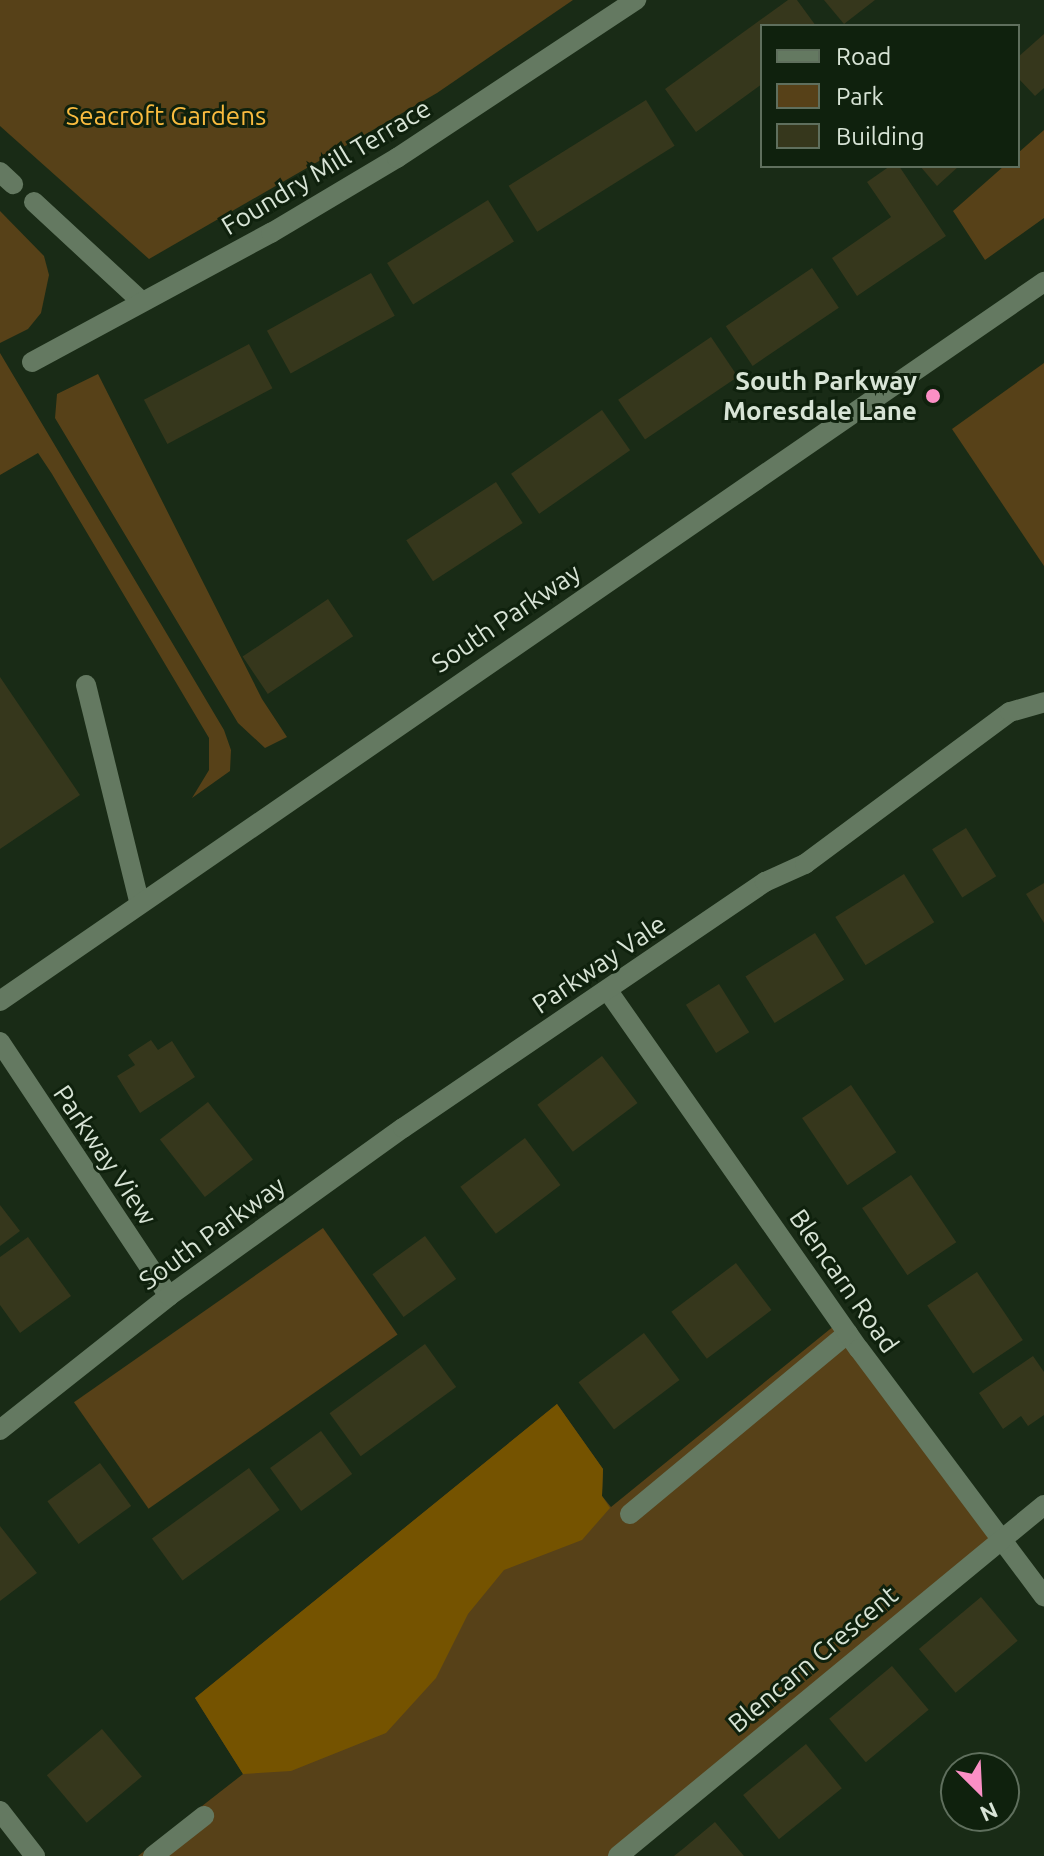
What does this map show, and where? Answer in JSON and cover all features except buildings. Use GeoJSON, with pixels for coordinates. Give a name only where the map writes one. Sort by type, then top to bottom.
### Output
{"type":"FeatureCollection","features":[{"type":"Feature","properties":{"kind":"street","name":"Foundry Mill Terrace"},"geometry":{"type":"LineString","coordinates":[[32,362],[271,233],[397,158],[636,0]]}},
{"type":"Feature","properties":{"kind":"street"},"geometry":{"type":"LineString","coordinates":[[34,202],[141,301]]}},
{"type":"Feature","properties":{"kind":"street","name":"South Parkway"},"geometry":{"type":"LineString","coordinates":[[0,1001],[139,901],[1044,282]]}},
{"type":"Feature","properties":{"kind":"street"},"geometry":{"type":"LineString","coordinates":[[86,685],[139,901]]}},
{"type":"Feature","properties":{"kind":"street","name":"Parkway Vale"},"geometry":{"type":"LineString","coordinates":[[462,1088],[765,882],[805,864],[843,838],[1010,712],[1044,702]]}},
{"type":"Feature","properties":{"kind":"street","name":"Blencarn Road"},"geometry":{"type":"LineString","coordinates":[[608,991],[848,1333],[1044,1596]]}},
{"type":"Feature","properties":{"kind":"street","name":"Parkway View"},"geometry":{"type":"LineString","coordinates":[[0,1042],[169,1296]]}},
{"type":"Feature","properties":{"kind":"street","name":"South Parkway"},"geometry":{"type":"LineString","coordinates":[[0,1430],[169,1296],[462,1088]]}},
{"type":"Feature","properties":{"kind":"street"},"geometry":{"type":"LineString","coordinates":[[630,1514],[848,1333]]}},
{"type":"Feature","properties":{"kind":"street","name":"Blencarn Crescent"},"geometry":{"type":"LineString","coordinates":[[618,1856],[1044,1505]]}},
{"type":"Feature","properties":{"kind":"street"},"geometry":{"type":"LineString","coordinates":[[0,1811],[35,1856]]}},
{"type":"Feature","properties":{"kind":"street"},"geometry":{"type":"LineString","coordinates":[[153,1856],[204,1816]]}},
{"type":"Feature","properties":{"kind":"green space","name":"Seacroft Gardens"},"geometry":{"type":"Polygon","coordinates":[[[0,0],[573,0],[437,93],[149,259],[0,126],[0,0]]]}},
{"type":"Feature","properties":{"kind":"green space"},"geometry":{"type":"Polygon","coordinates":[[[1044,130],[1044,218],[985,260],[953,211],[1002,168],[1020,168],[1020,151],[1044,130]]]}},
{"type":"Feature","properties":{"kind":"green space"},"geometry":{"type":"Polygon","coordinates":[[[0,211],[44,256],[49,275],[41,313],[28,329],[0,343],[0,211]]]}},
{"type":"Feature","properties":{"kind":"green space"},"geometry":{"type":"Polygon","coordinates":[[[0,353],[224,730],[231,750],[230,771],[192,798],[209,770],[209,738],[38,453],[0,475],[0,353]]]}},
{"type":"Feature","properties":{"kind":"green space"},"geometry":{"type":"Polygon","coordinates":[[[1044,363],[1044,566],[952,429],[1044,363]]]}},
{"type":"Feature","properties":{"kind":"green space"},"geometry":{"type":"Polygon","coordinates":[[[98,374],[262,699],[287,737],[265,748],[238,723],[55,418],[57,394],[98,374]]]}},
{"type":"Feature","properties":{"kind":"green space"},"geometry":{"type":"Polygon","coordinates":[[[323,1228],[398,1334],[149,1509],[74,1402],[323,1228]]]}},
{"type":"Feature","properties":{"kind":"green space"},"geometry":{"type":"Polygon","coordinates":[[[840,1321],[1001,1540],[618,1856],[138,1856],[243,1774],[195,1698],[557,1404],[603,1469],[602,1496],[611,1507],[840,1321]]]}},
{"type":"Feature","properties":{"kind":"shaded area"},"geometry":{"type":"Polygon","coordinates":[[[557,1404],[603,1469],[602,1496],[610,1508],[582,1540],[504,1570],[468,1614],[436,1678],[386,1733],[291,1771],[243,1774],[195,1698],[557,1404]]]}},
{"type":"Feature","properties":{"kind":"place","name":"South Parkway Moresdale Lane"},"geometry":{"type":"Point","coordinates":[933,396]}}]}
